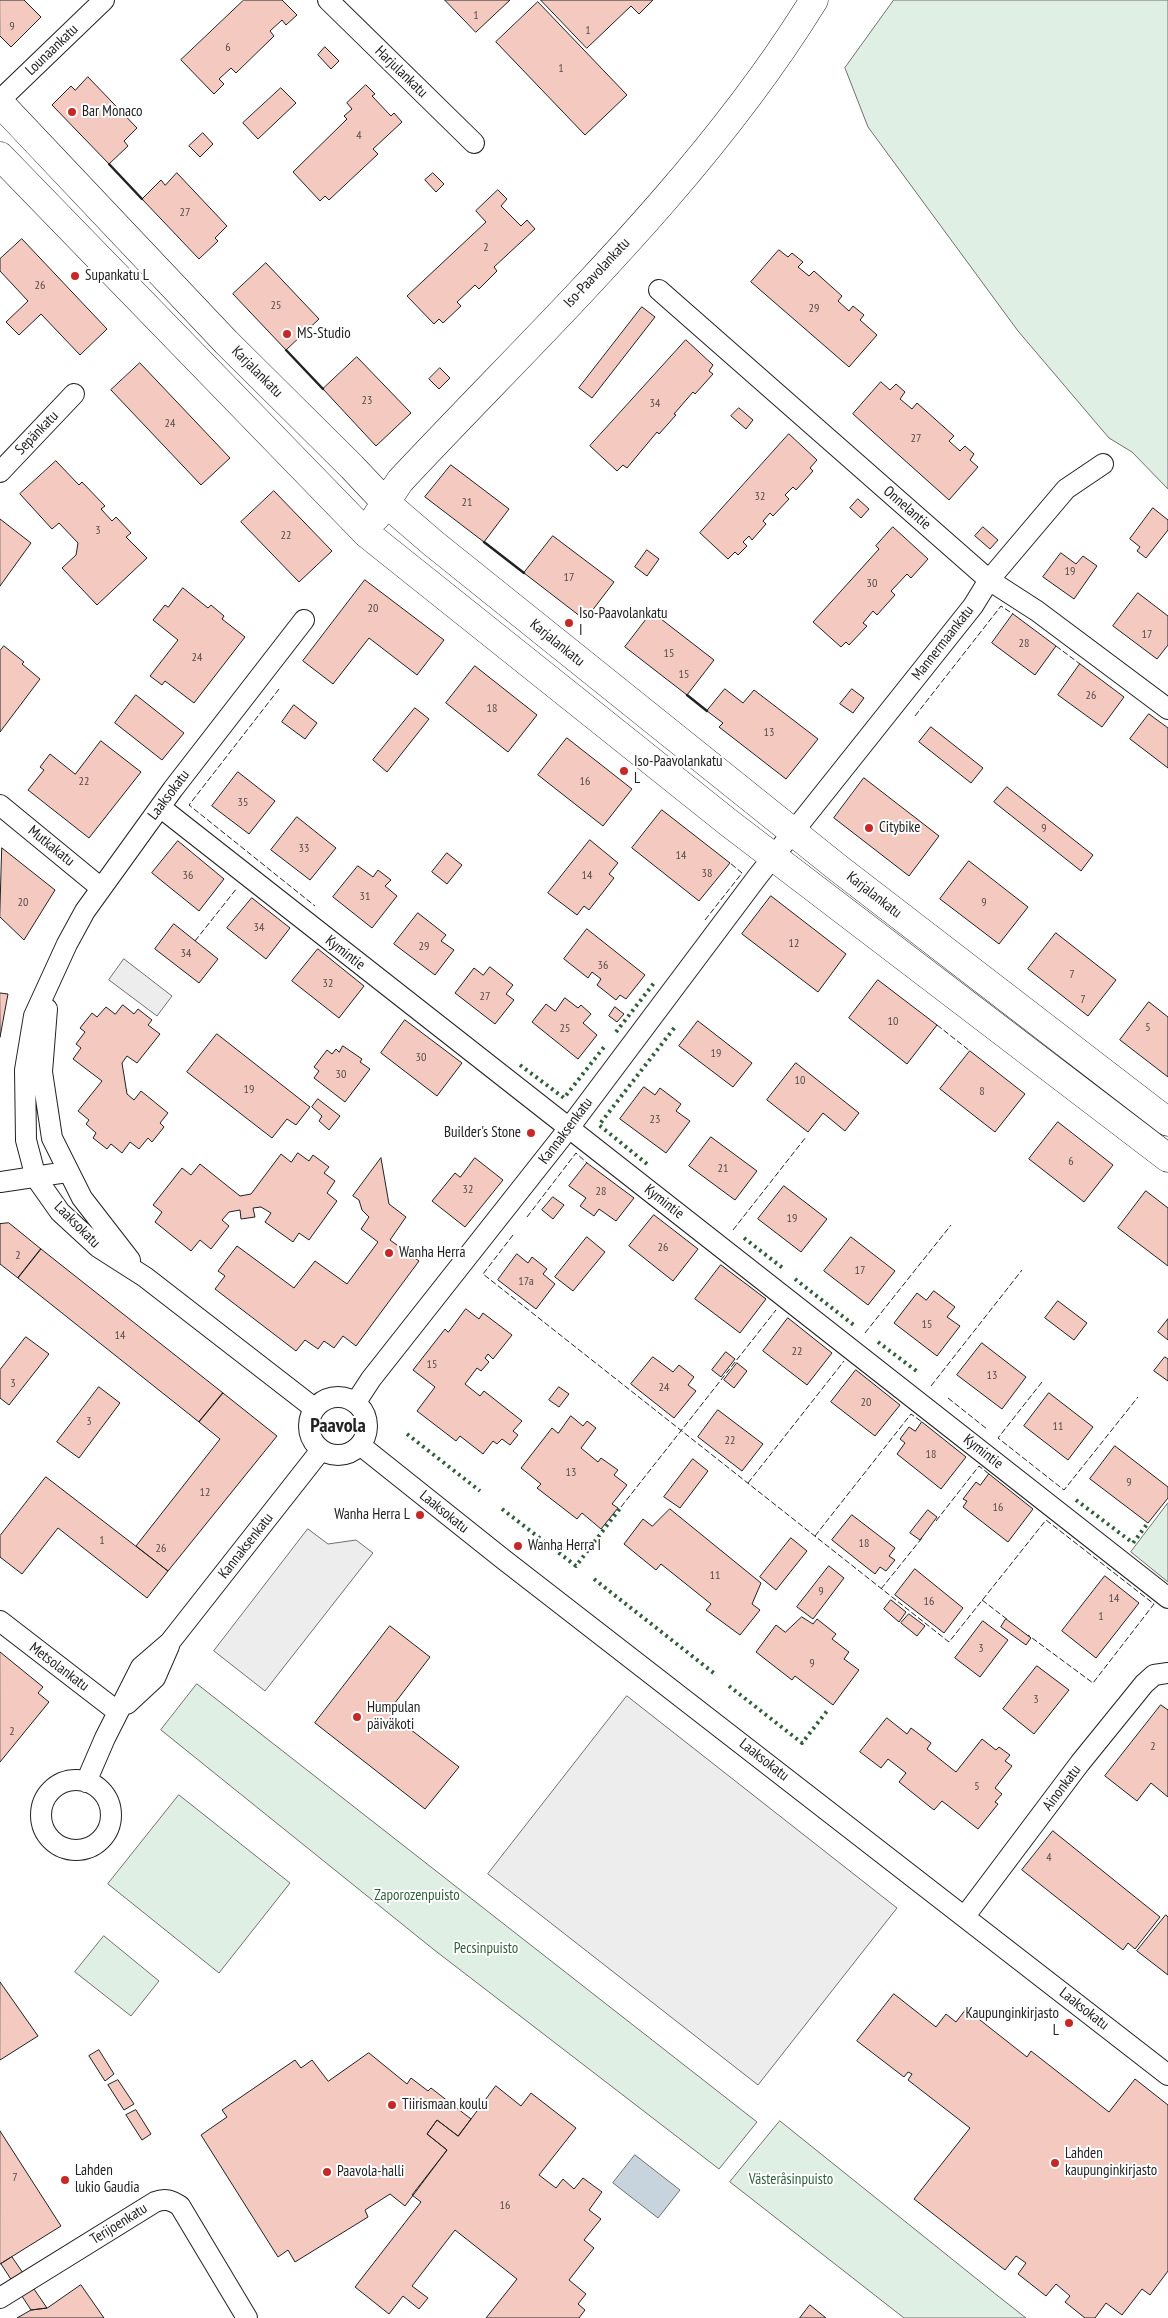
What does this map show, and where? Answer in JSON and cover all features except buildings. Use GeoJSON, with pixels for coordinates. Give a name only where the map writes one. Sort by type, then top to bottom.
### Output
{"type":"FeatureCollection","features":[{"type":"Feature","properties":{"kind":"main road","name":"Iso-Paavolankatu"},"geometry":{"type":"LineString","coordinates":[[367,534],[385,502],[400,481],[622,247],[704,152],[782,53],[814,0]]}},
{"type":"Feature","properties":{"kind":"main road","name":"Karjalankatu"},"geometry":{"type":"LineString","coordinates":[[0,101],[226,342],[385,502],[434,544],[794,833],[1168,1122]]}},
{"type":"Feature","properties":{"kind":"main road","name":"Karjalankatu"},"geometry":{"type":"LineString","coordinates":[[0,156],[367,534],[774,858],[1168,1158]]}},
{"type":"Feature","properties":{"kind":"street","name":"Lounaankatu"},"geometry":{"type":"LineString","coordinates":[[0,101],[104,0]]}},
{"type":"Feature","properties":{"kind":"street","name":"Harjulankatu"},"geometry":{"type":"LineString","coordinates":[[328,0],[474,143]]}},
{"type":"Feature","properties":{"kind":"street","name":"Onnelantie"},"geometry":{"type":"LineString","coordinates":[[659,290],[989,580],[1037,611],[1168,709]]}},
{"type":"Feature","properties":{"kind":"street","name":"Sepänkatu"},"geometry":{"type":"LineString","coordinates":[[0,472],[74,394]]}},
{"type":"Feature","properties":{"kind":"street","name":"Mannermaankatu"},"geometry":{"type":"LineString","coordinates":[[774,858],[973,606],[989,580],[1066,489],[1103,464]]}},
{"type":"Feature","properties":{"kind":"street","name":"Laaksokatu"},"geometry":{"type":"LineString","coordinates":[[304,620],[160,807],[80,919],[49,980],[34,1016],[25,1070],[26,1140],[36,1178],[60,1212],[98,1247],[145,1277],[314,1408]]}},
{"type":"Feature","properties":{"kind":"street","name":"Mutkakatu"},"geometry":{"type":"LineString","coordinates":[[0,805],[101,888]]}},
{"type":"Feature","properties":{"kind":"street","name":"Kymintie"},"geometry":{"type":"LineString","coordinates":[[160,807],[1168,1598]]}},
{"type":"Feature","properties":{"kind":"street","name":"Kannaksenkatu"},"geometry":{"type":"LineString","coordinates":[[356,1402],[371,1379],[569,1128],[774,858]]}},
{"type":"Feature","properties":{"kind":"street","name":"Laaksokatu"},"geometry":{"type":"LineString","coordinates":[[49,980],[42,1072],[52,1138],[67,1172],[87,1206],[145,1277]]}},
{"type":"Feature","properties":{"kind":"street"},"geometry":{"type":"LineString","coordinates":[[0,1182],[67,1172]]}},
{"type":"Feature","properties":{"kind":"street"},"geometry":{"type":"LineString","coordinates":[[341,1397],[356,1402],[365,1415],[367,1430],[360,1445],[348,1453],[334,1455],[321,1450],[311,1438],[309,1423],[314,1408],[326,1399],[341,1397]]}},
{"type":"Feature","properties":{"kind":"street","name":"Laaksokatu"},"geometry":{"type":"LineString","coordinates":[[360,1445],[510,1565],[1168,2075]]}},
{"type":"Feature","properties":{"kind":"street","name":"Kannaksenkatu"},"geometry":{"type":"LineString","coordinates":[[86,1782],[118,1712],[155,1678],[170,1642],[321,1450]]}},
{"type":"Feature","properties":{"kind":"street","name":"Metsolankatu"},"geometry":{"type":"LineString","coordinates":[[0,1621],[118,1712]]}},
{"type":"Feature","properties":{"kind":"street","name":"Ainonkatu"},"geometry":{"type":"LineString","coordinates":[[965,1916],[1080,1763],[1144,1684],[1154,1675],[1168,1673]]}},
{"type":"Feature","properties":{"kind":"street","name":"Terijoenkatu"},"geometry":{"type":"LineString","coordinates":[[0,2298],[162,2199],[171,2200],[180,2206],[247,2318]]}},
{"type":"Feature","properties":{"kind":"green space"},"geometry":{"type":"Polygon","coordinates":[[[894,0],[1168,0],[1168,489],[1132,452],[1109,438],[1018,331],[868,127],[845,68],[894,0]]]}},
{"type":"Feature","properties":{"kind":"green space"},"geometry":{"type":"Polygon","coordinates":[[[1168,1503],[1168,1582],[1131,1552],[1168,1503]]]}},
{"type":"Feature","properties":{"kind":"green space"},"geometry":{"type":"Polygon","coordinates":[[[197,1684],[757,2122],[719,2169],[433,1949],[161,1730],[197,1684]]]}},
{"type":"Feature","properties":{"kind":"green space"},"geometry":{"type":"Polygon","coordinates":[[[179,1795],[290,1883],[219,1973],[108,1884],[179,1795]]]}},
{"type":"Feature","properties":{"kind":"green space"},"geometry":{"type":"Polygon","coordinates":[[[104,1936],[159,1981],[131,2016],[75,1972],[104,1936]]]}},
{"type":"Feature","properties":{"kind":"green space","name":"Västeråsinpuisto"},"geometry":{"type":"Polygon","coordinates":[[[780,2121],[1026,2318],[904,2318],[730,2182],[780,2121]]]}},
{"type":"Feature","properties":{"kind":"shaded area"},"geometry":{"type":"Polygon","coordinates":[[[124,959],[172,996],[157,1016],[109,980],[124,959]]]}},
{"type":"Feature","properties":{"kind":"shaded area"},"geometry":{"type":"Polygon","coordinates":[[[308,1529],[328,1544],[356,1540],[373,1553],[265,1691],[214,1651],[308,1529]]]}},
{"type":"Feature","properties":{"kind":"shaded area"},"geometry":{"type":"Polygon","coordinates":[[[627,1696],[897,1908],[758,2085],[488,1874],[627,1696]]]}},
{"type":"Feature","properties":{"kind":"shaded area"},"geometry":{"type":"Polygon","coordinates":[[[635,2155],[680,2190],[658,2218],[613,2183],[635,2155]]]}},
{"type":"Feature","properties":{"kind":"hedge"},"geometry":{"type":"LineString","coordinates":[[616,1032],[654,983]]}},
{"type":"Feature","properties":{"kind":"hedge"},"geometry":{"type":"LineString","coordinates":[[647,1164],[599,1125],[675,1027]]}},
{"type":"Feature","properties":{"kind":"hedge"},"geometry":{"type":"LineString","coordinates":[[520,1065],[564,1098],[604,1047]]}},
{"type":"Feature","properties":{"kind":"hedge"},"geometry":{"type":"LineString","coordinates":[[744,1238],[784,1269]]}},
{"type":"Feature","properties":{"kind":"hedge"},"geometry":{"type":"LineString","coordinates":[[795,1279],[855,1326]]}},
{"type":"Feature","properties":{"kind":"hedge"},"geometry":{"type":"LineString","coordinates":[[878,1342],[919,1373]]}},
{"type":"Feature","properties":{"kind":"hedge"},"geometry":{"type":"LineString","coordinates":[[407,1434],[480,1491]]}},
{"type":"Feature","properties":{"kind":"hedge"},"geometry":{"type":"LineString","coordinates":[[1076,1500],[1133,1543],[1148,1523]]}},
{"type":"Feature","properties":{"kind":"hedge"},"geometry":{"type":"LineString","coordinates":[[502,1509],[576,1566],[621,1507]]}},
{"type":"Feature","properties":{"kind":"hedge"},"geometry":{"type":"LineString","coordinates":[[594,1579],[715,1674]]}},
{"type":"Feature","properties":{"kind":"hedge"},"geometry":{"type":"LineString","coordinates":[[729,1686],[802,1743],[827,1711]]}},
{"type":"Feature","properties":{"kind":"fence"},"geometry":{"type":"LineString","coordinates":[[915,716],[1001,606],[1013,614]]}},
{"type":"Feature","properties":{"kind":"fence"},"geometry":{"type":"LineString","coordinates":[[1056,646],[1080,664]]}},
{"type":"Feature","properties":{"kind":"fence"},"geometry":{"type":"LineString","coordinates":[[279,689],[189,805],[315,906]]}},
{"type":"Feature","properties":{"kind":"fence"},"geometry":{"type":"LineString","coordinates":[[705,920],[742,873],[730,863]]}},
{"type":"Feature","properties":{"kind":"fence"},"geometry":{"type":"LineString","coordinates":[[195,941],[237,888]]}},
{"type":"Feature","properties":{"kind":"fence"},"geometry":{"type":"LineString","coordinates":[[937,1025],[970,1051]]}},
{"type":"Feature","properties":{"kind":"fence"},"geometry":{"type":"LineString","coordinates":[[733,1230],[806,1137]]}},
{"type":"Feature","properties":{"kind":"fence"},"geometry":{"type":"LineString","coordinates":[[527,1217],[576,1153],[587,1163]]}},
{"type":"Feature","properties":{"kind":"fence"},"geometry":{"type":"LineString","coordinates":[[865,1333],[951,1225]]}},
{"type":"Feature","properties":{"kind":"fence"},"geometry":{"type":"LineString","coordinates":[[513,1235],[483,1274],[949,1642],[1046,1520],[1154,1604],[1093,1683],[1028,1635]]}},
{"type":"Feature","properties":{"kind":"fence"},"geometry":{"type":"LineString","coordinates":[[931,1386],[1022,1270]]}},
{"type":"Feature","properties":{"kind":"fence"},"geometry":{"type":"LineString","coordinates":[[621,1507],[776,1310]]}},
{"type":"Feature","properties":{"kind":"fence"},"geometry":{"type":"LineString","coordinates":[[748,1483],[844,1361]]}},
{"type":"Feature","properties":{"kind":"fence"},"geometry":{"type":"LineString","coordinates":[[1042,1382],[998,1438],[1064,1490],[1138,1397]]}},
{"type":"Feature","properties":{"kind":"fence"},"geometry":{"type":"LineString","coordinates":[[948,1398],[987,1429]]}},
{"type":"Feature","properties":{"kind":"fence"},"geometry":{"type":"LineString","coordinates":[[815,1536],[911,1414],[922,1422]]}},
{"type":"Feature","properties":{"kind":"fence"},"geometry":{"type":"LineString","coordinates":[[936,1521],[979,1466],[989,1474]]}},
{"type":"Feature","properties":{"kind":"fence"},"geometry":{"type":"LineString","coordinates":[[881,1589],[922,1538]]}},
{"type":"Feature","properties":{"kind":"fence"},"geometry":{"type":"LineString","coordinates":[[982,1600],[1008,1620]]}},
{"type":"Feature","properties":{"kind":"wall"},"geometry":{"type":"LineString","coordinates":[[109,164],[142,199]]}},
{"type":"Feature","properties":{"kind":"wall"},"geometry":{"type":"LineString","coordinates":[[286,350],[323,389]]}},
{"type":"Feature","properties":{"kind":"wall"},"geometry":{"type":"LineString","coordinates":[[484,542],[524,573]]}},
{"type":"Feature","properties":{"kind":"wall"},"geometry":{"type":"LineString","coordinates":[[687,695],[707,711]]}},
{"type":"Feature","properties":{"kind":"place","name":"Bar Monaco"},"geometry":{"type":"Point","coordinates":[72,112]}},
{"type":"Feature","properties":{"kind":"place","name":"Supankatu L"},"geometry":{"type":"Point","coordinates":[75,276]}},
{"type":"Feature","properties":{"kind":"place","name":"MS-Studio"},"geometry":{"type":"Point","coordinates":[287,334]}},
{"type":"Feature","properties":{"kind":"place","name":"Iso-Paavolankatu I"},"geometry":{"type":"Point","coordinates":[569,623]}},
{"type":"Feature","properties":{"kind":"place","name":"Iso-Paavolankatu L"},"geometry":{"type":"Point","coordinates":[624,771]}},
{"type":"Feature","properties":{"kind":"place","name":"Citybike"},"geometry":{"type":"Point","coordinates":[869,828]}},
{"type":"Feature","properties":{"kind":"place","name":"Builder's Stone"},"geometry":{"type":"Point","coordinates":[531,1133]}},
{"type":"Feature","properties":{"kind":"place","name":"Wanha Herra"},"geometry":{"type":"Point","coordinates":[389,1253]}},
{"type":"Feature","properties":{"kind":"place","name":"Wanha Herra L"},"geometry":{"type":"Point","coordinates":[420,1515]}},
{"type":"Feature","properties":{"kind":"place","name":"Wanha Herra I"},"geometry":{"type":"Point","coordinates":[518,1546]}},
{"type":"Feature","properties":{"kind":"place","name":"Humpulan päiväkoti"},"geometry":{"type":"Point","coordinates":[357,1717]}},
{"type":"Feature","properties":{"kind":"place","name":"Kaupunginkirjasto L"},"geometry":{"type":"Point","coordinates":[1069,2023]}},
{"type":"Feature","properties":{"kind":"place","name":"Tiirismaan koulu"},"geometry":{"type":"Point","coordinates":[392,2105]}},
{"type":"Feature","properties":{"kind":"place","name":"Lahden kaupunginkirjasto"},"geometry":{"type":"Point","coordinates":[1055,2163]}},
{"type":"Feature","properties":{"kind":"place","name":"Paavola-halli"},"geometry":{"type":"Point","coordinates":[327,2172]}},
{"type":"Feature","properties":{"kind":"place","name":"Lahden lukio Gaudia"},"geometry":{"type":"Point","coordinates":[65,2180]}},
{"type":"Feature","properties":{"kind":"district","name":"Paavola"},"geometry":{"type":"Point","coordinates":[338,1426]}},
{"type":"Feature","properties":{"kind":"park label","name":"Zaporozenpuisto"},"geometry":{"type":"Point","coordinates":[417,1896]}},
{"type":"Feature","properties":{"kind":"park label","name":"Pecsinpuisto"},"geometry":{"type":"Point","coordinates":[486,1949]}}]}
